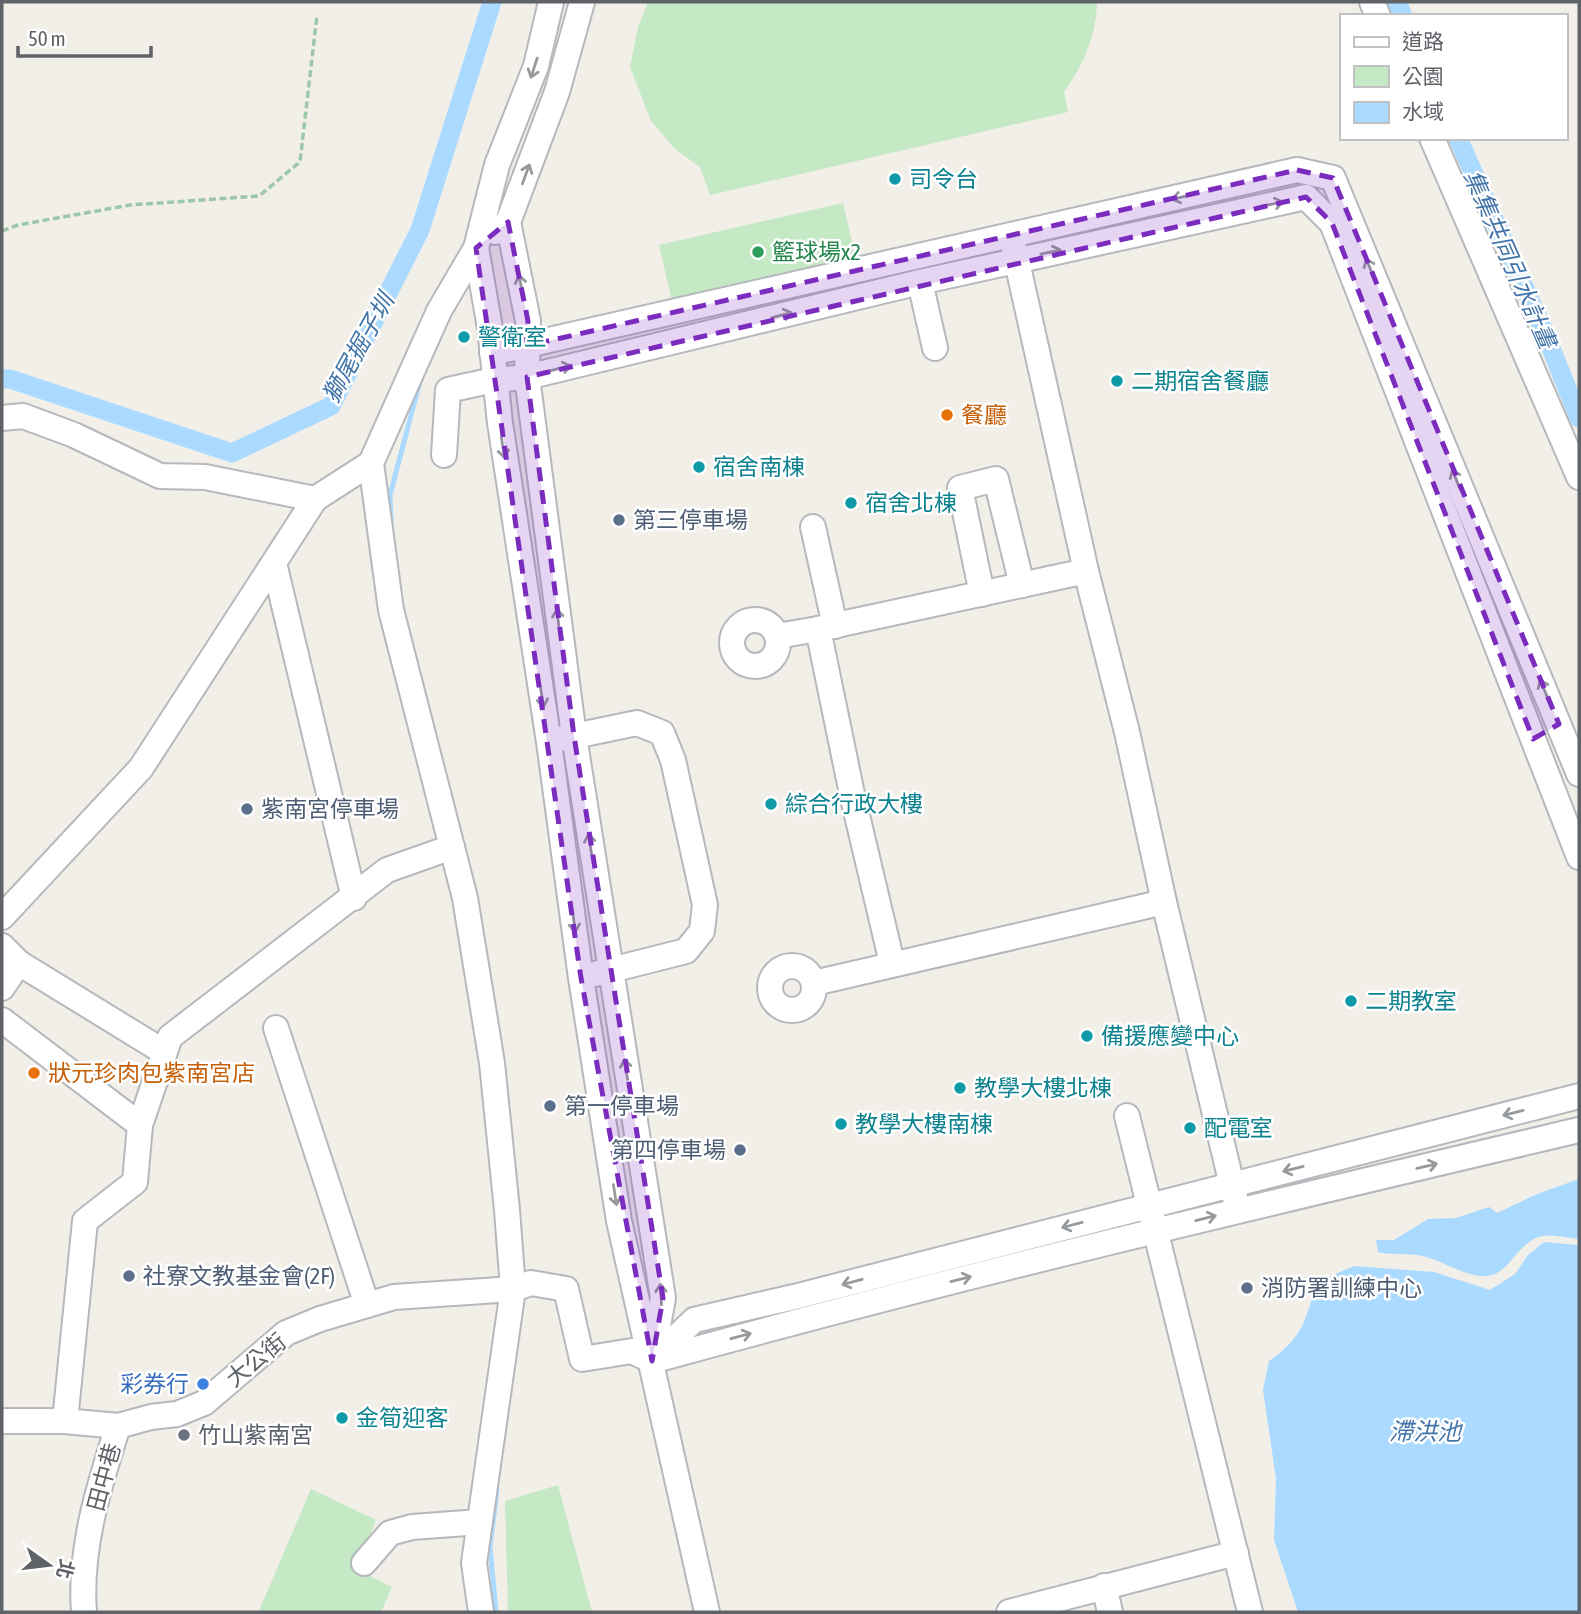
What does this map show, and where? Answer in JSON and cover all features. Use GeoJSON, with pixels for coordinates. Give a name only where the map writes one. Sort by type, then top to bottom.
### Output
{"type":"FeatureCollection","features":[{"type":"Feature","properties":{"kind":"street"},"geometry":{"type":"LineString","coordinates":[[481,1612],[474,1563],[513,1289],[492,1063],[465,898],[391,610],[371,463],[439,311],[476,248],[497,165],[536,66],[551,2]]}},
{"type":"Feature","properties":{"kind":"street"},"geometry":{"type":"LineString","coordinates":[[476,248],[508,222],[557,92],[582,2]]}},
{"type":"Feature","properties":{"kind":"street"},"geometry":{"type":"LineString","coordinates":[[1433,140],[1579,477]]}},
{"type":"Feature","properties":{"kind":"street"},"geometry":{"type":"LineString","coordinates":[[492,354],[1014,248],[1297,170],[1333,178],[1475,556],[1533,738],[1579,857]]}},
{"type":"Feature","properties":{"kind":"street"},"geometry":{"type":"LineString","coordinates":[[508,222],[528,321],[527,376],[574,736],[663,1298],[652,1361]]}},
{"type":"Feature","properties":{"kind":"street"},"geometry":{"type":"LineString","coordinates":[[476,248],[581,978],[619,1221],[708,1612]]}},
{"type":"Feature","properties":{"kind":"street"},"geometry":{"type":"LineString","coordinates":[[444,454],[448,390],[527,376],[920,282],[1014,248]]}},
{"type":"Feature","properties":{"kind":"street"},"geometry":{"type":"LineString","coordinates":[[1014,248],[1086,570],[1127,732],[1164,902],[1238,1210]]}},
{"type":"Feature","properties":{"kind":"street"},"geometry":{"type":"LineString","coordinates":[[920,282],[934,348]]}},
{"type":"Feature","properties":{"kind":"street"},"geometry":{"type":"LineString","coordinates":[[2,418],[23,416],[74,435],[160,476],[205,477],[315,499]]}},
{"type":"Feature","properties":{"kind":"street"},"geometry":{"type":"LineString","coordinates":[[2,917],[141,768],[315,499],[371,463]]}},
{"type":"Feature","properties":{"kind":"street"},"geometry":{"type":"LineString","coordinates":[[982,594],[960,488],[996,479],[1022,585]]}},
{"type":"Feature","properties":{"kind":"street"},"geometry":{"type":"LineString","coordinates":[[813,527],[852,794],[892,963]]}},
{"type":"Feature","properties":{"kind":"street"},"geometry":{"type":"LineString","coordinates":[[1475,556],[1559,724],[1579,774]]}},
{"type":"Feature","properties":{"kind":"street"},"geometry":{"type":"LineString","coordinates":[[274,563],[354,898]]}},
{"type":"Feature","properties":{"kind":"street"},"geometry":{"type":"LineString","coordinates":[[777,636],[826,628],[1086,570]]}},
{"type":"Feature","properties":{"kind":"street"},"geometry":{"type":"LineString","coordinates":[[549,742],[637,723],[662,733],[673,760],[705,905],[702,931],[686,951],[581,978]]}},
{"type":"Feature","properties":{"kind":"street"},"geometry":{"type":"LineString","coordinates":[[1533,738],[1559,724]]}},
{"type":"Feature","properties":{"kind":"street"},"geometry":{"type":"LineString","coordinates":[[65,1421],[85,1221],[135,1182],[140,1125],[170,1037],[387,870],[452,847]]}},
{"type":"Feature","properties":{"kind":"street"},"geometry":{"type":"LineString","coordinates":[[814,983],[1164,902]]}},
{"type":"Feature","properties":{"kind":"street"},"geometry":{"type":"LineString","coordinates":[[2,988],[10,955],[164,1052]]}},
{"type":"Feature","properties":{"kind":"street"},"geometry":{"type":"LineString","coordinates":[[2,1020],[140,1125]]}},
{"type":"Feature","properties":{"kind":"street"},"geometry":{"type":"LineString","coordinates":[[276,1028],[367,1305]]}},
{"type":"Feature","properties":{"kind":"street"},"geometry":{"type":"LineString","coordinates":[[652,1361],[694,1320],[807,1294],[1579,1096]]}},
{"type":"Feature","properties":{"kind":"street"},"geometry":{"type":"LineString","coordinates":[[1128,1116],[1250,1612]]}},
{"type":"Feature","properties":{"kind":"street"},"geometry":{"type":"LineString","coordinates":[[652,1361],[799,1320],[1156,1230],[1579,1130]]}},
{"type":"Feature","properties":{"kind":"street","name":"大公街"},"geometry":{"type":"LineString","coordinates":[[2,1421],[65,1421],[118,1426],[177,1413],[204,1403],[286,1333],[320,1319],[394,1297],[513,1289],[531,1283],[566,1289],[582,1359],[632,1351],[652,1361]]}},
{"type":"Feature","properties":{"kind":"street","name":"田中巷"},"geometry":{"type":"LineString","coordinates":[[84,1612],[82,1583],[97,1496],[118,1426]]}},
{"type":"Feature","properties":{"kind":"street"},"geometry":{"type":"LineString","coordinates":[[364,1563],[390,1533],[412,1527],[480,1522]]}},
{"type":"Feature","properties":{"kind":"street"},"geometry":{"type":"LineString","coordinates":[[1009,1612],[1236,1553]]}},
{"type":"Feature","properties":{"kind":"street"},"geometry":{"type":"LineString","coordinates":[[1104,1586],[1110,1612]]}},
{"type":"Feature","properties":{"kind":"path"},"geometry":{"type":"LineString","coordinates":[[2,231],[18,225],[130,205],[259,196],[300,162],[317,15]]}},
{"type":"Feature","properties":{"kind":"highlighted area"},"geometry":{"type":"Polygon","coordinates":[[[1297,170],[1333,178],[1559,724],[1533,739],[1332,223],[1306,197],[527,377],[574,736],[663,1298],[652,1361],[581,978],[476,248],[508,222],[528,321],[526,346],[1297,170]]]}},
{"type":"Feature","properties":{"kind":"green space"},"geometry":{"type":"Polygon","coordinates":[[[648,2],[1097,2],[1088,49],[1064,92],[1068,112],[710,195],[700,167],[675,149],[651,121],[630,67],[638,27],[648,2]]]}},
{"type":"Feature","properties":{"kind":"green space","name":"籃球場x2"},"geometry":{"type":"Polygon","coordinates":[[[843,203],[856,259],[672,301],[659,245],[843,203]]]}},
{"type":"Feature","properties":{"kind":"green space"},"geometry":{"type":"Polygon","coordinates":[[[558,1485],[592,1612],[508,1612],[505,1501],[558,1485]]]}},
{"type":"Feature","properties":{"kind":"green space"},"geometry":{"type":"Polygon","coordinates":[[[311,1489],[376,1520],[356,1569],[392,1587],[381,1612],[259,1611],[311,1489]]]}},
{"type":"Feature","properties":{"kind":"water"},"geometry":{"type":"Polygon","coordinates":[[[1579,1179],[1579,1239],[1549,1235],[1535,1238],[1495,1274],[1476,1275],[1434,1259],[1378,1252],[1376,1240],[1394,1240],[1428,1219],[1456,1218],[1489,1207],[1497,1213],[1537,1194],[1579,1179]]]}},
{"type":"Feature","properties":{"kind":"water","name":"滯洪池"},"geometry":{"type":"Polygon","coordinates":[[[1544,1242],[1579,1245],[1579,1612],[1298,1612],[1274,1540],[1276,1479],[1263,1390],[1269,1361],[1290,1344],[1302,1327],[1317,1282],[1354,1266],[1434,1272],[1490,1290],[1515,1274],[1528,1255],[1544,1242]]]}},
{"type":"Feature","properties":{"kind":"waterway","name":"獅尾掘子圳"},"geometry":{"type":"LineString","coordinates":[[2,379],[10,379],[232,453],[331,406],[420,230],[492,2]]}},
{"type":"Feature","properties":{"kind":"waterway","name":"集集共同引水計畫"},"geometry":{"type":"LineString","coordinates":[[1397,2],[1402,14]]}},
{"type":"Feature","properties":{"kind":"waterway","name":"集集共同引水計畫"},"geometry":{"type":"LineString","coordinates":[[1459,140],[1549,343],[1579,418]]}},
{"type":"Feature","properties":{"kind":"waterway"},"geometry":{"type":"LineString","coordinates":[[391,522],[390,495],[419,385]]}},
{"type":"Feature","properties":{"kind":"waterway"},"geometry":{"type":"LineString","coordinates":[[496,1612],[490,1547],[497,1490]]}},
{"type":"Feature","properties":{"kind":"place","name":"司令台"},"geometry":{"type":"Point","coordinates":[895,179]}},
{"type":"Feature","properties":{"kind":"place","name":"籃球場x2"},"geometry":{"type":"Point","coordinates":[758,252]}},
{"type":"Feature","properties":{"kind":"place","name":"警衛室"},"geometry":{"type":"Point","coordinates":[464,337]}},
{"type":"Feature","properties":{"kind":"place","name":"二期宿舍餐廳"},"geometry":{"type":"Point","coordinates":[1117,381]}},
{"type":"Feature","properties":{"kind":"place","name":"餐廳"},"geometry":{"type":"Point","coordinates":[947,415]}},
{"type":"Feature","properties":{"kind":"place","name":"宿舍南棟"},"geometry":{"type":"Point","coordinates":[699,467]}},
{"type":"Feature","properties":{"kind":"place","name":"宿舍北棟"},"geometry":{"type":"Point","coordinates":[851,503]}},
{"type":"Feature","properties":{"kind":"place","name":"第三停車場"},"geometry":{"type":"Point","coordinates":[619,520]}},
{"type":"Feature","properties":{"kind":"place","name":"綜合行政大樓"},"geometry":{"type":"Point","coordinates":[771,804]}},
{"type":"Feature","properties":{"kind":"place","name":"紫南宮停車場"},"geometry":{"type":"Point","coordinates":[247,809]}},
{"type":"Feature","properties":{"kind":"place","name":"二期教室"},"geometry":{"type":"Point","coordinates":[1351,1001]}},
{"type":"Feature","properties":{"kind":"place","name":"備援應變中心"},"geometry":{"type":"Point","coordinates":[1087,1036]}},
{"type":"Feature","properties":{"kind":"place","name":"狀元珍肉包紫南宮店"},"geometry":{"type":"Point","coordinates":[34,1073]}},
{"type":"Feature","properties":{"kind":"place","name":"教學大樓北棟"},"geometry":{"type":"Point","coordinates":[960,1088]}},
{"type":"Feature","properties":{"kind":"place","name":"第一停車場"},"geometry":{"type":"Point","coordinates":[550,1106]}},
{"type":"Feature","properties":{"kind":"place","name":"教學大樓南棟"},"geometry":{"type":"Point","coordinates":[841,1124]}},
{"type":"Feature","properties":{"kind":"place","name":"配電室"},"geometry":{"type":"Point","coordinates":[1190,1128]}},
{"type":"Feature","properties":{"kind":"place","name":"第四停車場"},"geometry":{"type":"Point","coordinates":[740,1150]}},
{"type":"Feature","properties":{"kind":"place","name":"社寮文教基金會(2F)"},"geometry":{"type":"Point","coordinates":[129,1276]}},
{"type":"Feature","properties":{"kind":"place","name":"消防署訓練中心"},"geometry":{"type":"Point","coordinates":[1247,1288]}},
{"type":"Feature","properties":{"kind":"place","name":"彩券行"},"geometry":{"type":"Point","coordinates":[203,1384]}},
{"type":"Feature","properties":{"kind":"place","name":"金筍迎客"},"geometry":{"type":"Point","coordinates":[342,1418]}},
{"type":"Feature","properties":{"kind":"place","name":"竹山紫南宮"},"geometry":{"type":"Point","coordinates":[184,1435]}}]}
